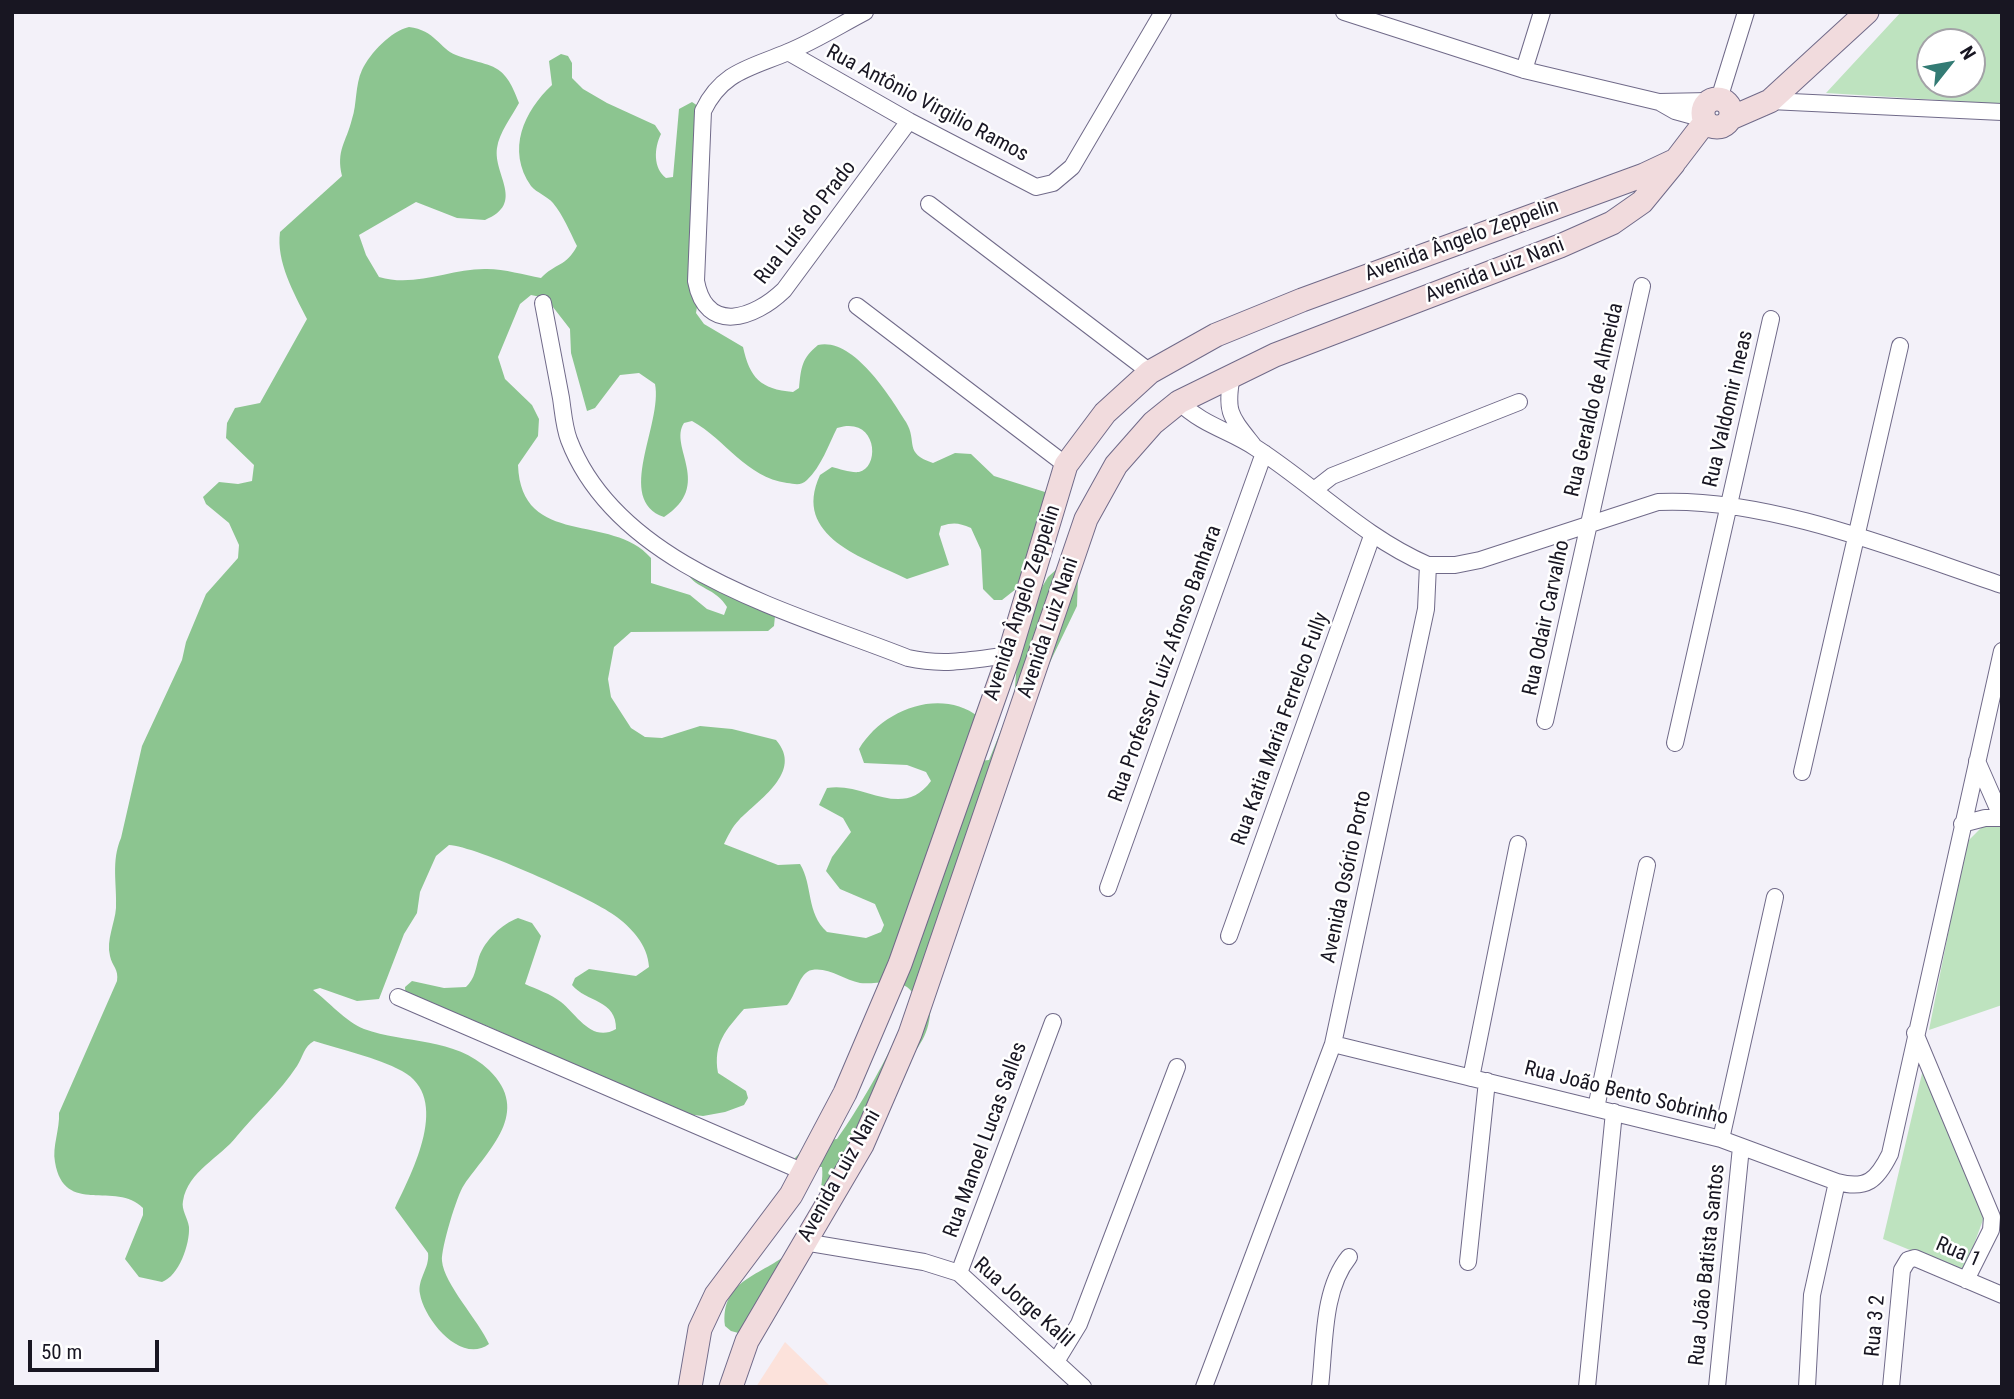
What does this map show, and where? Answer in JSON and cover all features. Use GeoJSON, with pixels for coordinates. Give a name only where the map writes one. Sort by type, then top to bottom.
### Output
{"type":"FeatureCollection","features":[{"type":"Feature","properties":{"kind":"street"},"geometry":{"type":"LineString","coordinates":[[788,52],[865,12]]}},
{"type":"Feature","properties":{"kind":"street","name":"Rua Antônio Virgilio Ramos"},"geometry":{"type":"LineString","coordinates":[[788,52],[909,121],[1036,187],[1053,183],[1072,167],[1163,12]]}},
{"type":"Feature","properties":{"kind":"street"},"geometry":{"type":"LineString","coordinates":[[1524,70],[1542,12]]}},
{"type":"Feature","properties":{"kind":"street"},"geometry":{"type":"LineString","coordinates":[[1683,153],[1715,112],[1746,12]]}},
{"type":"Feature","properties":{"kind":"street"},"geometry":{"type":"LineString","coordinates":[[1764,103],[1867,12]]}},
{"type":"Feature","properties":{"kind":"street"},"geometry":{"type":"LineString","coordinates":[[1349,13],[1524,70],[1659,102],[1715,112],[1764,103],[2002,112]]}},
{"type":"Feature","properties":{"kind":"street","name":"Rua Luís do Prado"},"geometry":{"type":"LineString","coordinates":[[788,52],[748,65],[724,81],[703,111],[696,281],[699,297],[720,317],[755,312],[784,290],[909,121]]}},
{"type":"Feature","properties":{"kind":"street","name":"Avenida Ângelo Zeppelin"},"geometry":{"type":"LineString","coordinates":[[690,1387],[700,1329],[716,1295],[791,1195],[804,1172],[845,1093],[900,964],[1009,654],[1066,466],[1105,413],[1150,372],[1216,335],[1683,153]]}},
{"type":"Feature","properties":{"kind":"street","name":"Avenida Luiz Nani"},"geometry":{"type":"LineString","coordinates":[[731,1387],[747,1342],[862,1145],[910,1034],[1086,519],[1116,465],[1153,423],[1179,402],[1232,375],[1612,223],[1643,202],[1683,153]]}},
{"type":"Feature","properties":{"kind":"street"},"geometry":{"type":"LineString","coordinates":[[929,204],[1150,372]]}},
{"type":"Feature","properties":{"kind":"street","name":"Rua Geraldo de Almeida"},"geometry":{"type":"LineString","coordinates":[[1589,523],[1642,286]]}},
{"type":"Feature","properties":{"kind":"street"},"geometry":{"type":"LineString","coordinates":[[543,303],[568,438],[584,472],[609,507],[651,544],[741,593],[908,658],[932,664],[1009,654]]}},
{"type":"Feature","properties":{"kind":"street"},"geometry":{"type":"LineString","coordinates":[[857,306],[1066,466]]}},
{"type":"Feature","properties":{"kind":"street","name":"Rua Valdomir Ineas"},"geometry":{"type":"LineString","coordinates":[[1675,743],[1771,319]]}},
{"type":"Feature","properties":{"kind":"street"},"geometry":{"type":"LineString","coordinates":[[1802,772],[1900,346]]}},
{"type":"Feature","properties":{"kind":"street"},"geometry":{"type":"LineString","coordinates":[[1232,375],[1227,402],[1229,412],[1259,450]]}},
{"type":"Feature","properties":{"kind":"street"},"geometry":{"type":"LineString","coordinates":[[1179,402],[1195,418],[1259,450],[1372,536],[1428,565],[1455,565],[1480,559],[1658,502],[1688,500],[1798,520],[1858,536],[2002,585]]}},
{"type":"Feature","properties":{"kind":"street"},"geometry":{"type":"LineString","coordinates":[[1314,491],[1332,476],[1519,402]]}},
{"type":"Feature","properties":{"kind":"street","name":"Rua Professor Luiz Afonso Banhara"},"geometry":{"type":"LineString","coordinates":[[1108,888],[1259,450]]}},
{"type":"Feature","properties":{"kind":"street","name":"Rua Odair Carvalho"},"geometry":{"type":"LineString","coordinates":[[1545,721],[1589,523]]}},
{"type":"Feature","properties":{"kind":"street","name":"Rua Katia Maria Ferrelco Fully"},"geometry":{"type":"LineString","coordinates":[[1230,936],[1372,536]]}},
{"type":"Feature","properties":{"kind":"street","name":"Avenida Osório Porto"},"geometry":{"type":"LineString","coordinates":[[1204,1387],[1333,1044],[1426,609],[1428,565]]}},
{"type":"Feature","properties":{"kind":"street"},"geometry":{"type":"LineString","coordinates":[[1970,1273],[1991,1230],[1992,1217],[1915,1034],[2002,651]]}},
{"type":"Feature","properties":{"kind":"street"},"geometry":{"type":"LineString","coordinates":[[1962,824],[1985,818],[2002,818],[1977,761]]}},
{"type":"Feature","properties":{"kind":"street"},"geometry":{"type":"LineString","coordinates":[[1471,1078],[1517,844]]}},
{"type":"Feature","properties":{"kind":"street"},"geometry":{"type":"LineString","coordinates":[[1596,1108],[1647,865]]}},
{"type":"Feature","properties":{"kind":"street"},"geometry":{"type":"LineString","coordinates":[[1721,1139],[1775,897]]}},
{"type":"Feature","properties":{"kind":"street"},"geometry":{"type":"LineString","coordinates":[[398,997],[804,1172]]}},
{"type":"Feature","properties":{"kind":"street","name":"Rua Manoel Lucas Salles"},"geometry":{"type":"LineString","coordinates":[[959,1273],[1053,1022]]}},
{"type":"Feature","properties":{"kind":"street","name":"Rua João Bento Sobrinho"},"geometry":{"type":"LineString","coordinates":[[1333,1044],[1721,1139],[1853,1186],[1867,1183],[1877,1176],[1890,1154],[1915,1034]]}},
{"type":"Feature","properties":{"kind":"street"},"geometry":{"type":"LineString","coordinates":[[1057,1360],[1079,1324],[1177,1067]]}},
{"type":"Feature","properties":{"kind":"street"},"geometry":{"type":"LineString","coordinates":[[1468,1262],[1487,1081]]}},
{"type":"Feature","properties":{"kind":"street"},"geometry":{"type":"LineString","coordinates":[[1587,1387],[1614,1112]]}},
{"type":"Feature","properties":{"kind":"street","name":"Rua João Batista Santos"},"geometry":{"type":"LineString","coordinates":[[1717,1387],[1741,1146]]}},
{"type":"Feature","properties":{"kind":"street"},"geometry":{"type":"LineString","coordinates":[[1807,1387],[1812,1295],[1837,1182]]}},
{"type":"Feature","properties":{"kind":"street","name":"Rua Jorge Kalil"},"geometry":{"type":"LineString","coordinates":[[803,1242],[924,1262],[959,1273],[1057,1360],[1083,1387]]}},
{"type":"Feature","properties":{"kind":"street"},"geometry":{"type":"LineString","coordinates":[[1320,1387],[1332,1287],[1337,1271],[1349,1256]]}},
{"type":"Feature","properties":{"kind":"street","name":"Rua 1"},"geometry":{"type":"LineString","coordinates":[[1902,1270],[1908,1260],[1915,1258],[1970,1273],[2002,1295]]}},
{"type":"Feature","properties":{"kind":"street","name":"Rua 3 2"},"geometry":{"type":"LineString","coordinates":[[1891,1387],[1902,1270]]}},
{"type":"Feature","properties":{"kind":"shaded area"},"geometry":{"type":"Polygon","coordinates":[[[785,1342],[831,1387],[756,1387],[785,1342]]]}},
{"type":"Feature","properties":{"kind":"green space"},"geometry":{"type":"Polygon","coordinates":[[[1901,12],[2002,12],[2002,104],[1826,93],[1901,12]]]}},
{"type":"Feature","properties":{"kind":"green space"},"geometry":{"type":"Polygon","coordinates":[[[409,27],[425,32],[456,55],[502,72],[519,103],[497,148],[505,188],[504,205],[485,220],[457,218],[416,202],[359,235],[366,255],[379,277],[393,280],[420,279],[487,269],[541,278],[569,258],[577,246],[553,203],[531,186],[520,159],[519,145],[526,119],[552,85],[549,61],[561,54],[568,56],[572,63],[572,78],[583,89],[655,125],[661,134],[656,151],[657,163],[666,178],[673,177],[679,109],[692,102],[698,106],[700,289],[696,313],[704,324],[743,347],[749,367],[758,380],[772,388],[793,392],[799,388],[805,359],[818,345],[831,345],[844,350],[869,371],[890,398],[906,422],[914,451],[918,455],[933,463],[955,453],[971,454],[994,476],[1045,492],[1047,499],[1026,581],[1002,600],[994,600],[983,589],[981,550],[971,528],[967,526],[941,526],[939,534],[949,565],[907,579],[853,553],[824,530],[815,514],[814,496],[820,475],[832,467],[859,472],[866,468],[870,461],[871,443],[867,435],[850,426],[837,428],[812,475],[805,482],[798,484],[773,479],[760,473],[692,421],[684,423],[681,443],[687,467],[686,492],[679,505],[664,517],[650,508],[643,495],[641,478],[656,401],[655,384],[639,373],[620,375],[595,408],[587,411],[571,353],[570,329],[546,298],[531,295],[520,304],[498,357],[505,379],[532,405],[539,419],[538,436],[518,465],[523,491],[535,508],[551,519],[634,544],[651,558],[651,583],[690,595],[707,609],[724,615],[727,607],[687,573],[743,594],[775,616],[774,626],[768,631],[631,632],[614,647],[608,679],[611,697],[631,728],[645,737],[662,738],[700,726],[732,729],[776,740],[783,752],[785,763],[782,774],[775,785],[737,823],[724,844],[778,865],[800,864],[816,916],[827,932],[866,938],[881,932],[884,925],[875,904],[840,889],[826,871],[832,857],[851,832],[843,818],[819,805],[827,788],[841,787],[895,799],[908,798],[920,792],[931,781],[926,772],[907,765],[864,763],[859,749],[882,723],[913,707],[930,704],[964,708],[979,717],[979,761],[989,760],[1014,698],[1017,663],[1035,599],[1048,577],[1059,567],[1078,577],[1077,606],[1040,683],[1004,796],[931,994],[926,1032],[746,1335],[731,1331],[725,1326],[725,1310],[729,1298],[745,1280],[780,1259],[798,1244],[810,1224],[818,1199],[822,1167],[796,1165],[795,1158],[810,1142],[837,1139],[857,1110],[893,1045],[903,1024],[912,992],[901,984],[860,983],[824,970],[812,970],[804,975],[787,1005],[744,1009],[722,1038],[717,1062],[718,1073],[746,1091],[748,1098],[744,1105],[725,1112],[703,1116],[677,1113],[585,1087],[532,1046],[472,1020],[418,1015],[406,1005],[405,987],[412,981],[444,988],[466,987],[473,977],[485,945],[500,928],[518,918],[532,923],[541,936],[525,984],[557,999],[586,1026],[600,1033],[616,1029],[612,1012],[578,991],[572,985],[575,978],[589,969],[636,976],[649,967],[646,951],[638,937],[614,915],[533,874],[463,848],[449,845],[436,856],[420,892],[417,913],[404,934],[379,999],[357,1001],[320,988],[313,990],[364,1029],[445,1046],[476,1059],[501,1086],[507,1101],[507,1115],[502,1130],[461,1191],[442,1254],[444,1270],[449,1280],[489,1344],[478,1349],[467,1349],[456,1344],[436,1326],[423,1304],[420,1289],[428,1253],[395,1208],[424,1136],[424,1099],[417,1083],[392,1066],[314,1041],[311,1043],[276,1094],[191,1181],[183,1204],[189,1227],[188,1242],[174,1273],[162,1282],[139,1277],[125,1259],[143,1215],[143,1208],[132,1200],[80,1193],[69,1188],[60,1179],[55,1162],[59,1113],[117,981],[109,950],[116,908],[116,855],[142,746],[182,660],[186,642],[206,594],[238,558],[239,545],[229,523],[206,504],[203,497],[219,482],[238,484],[252,481],[254,465],[226,438],[227,423],[235,408],[260,403],[307,319],[283,266],[280,232],[342,176],[341,153],[354,113],[362,70],[382,44],[395,33],[409,27]]]}},
{"type":"Feature","properties":{"kind":"green space"},"geometry":{"type":"Polygon","coordinates":[[[1986,823],[2001,827],[2002,1005],[1929,1030],[1966,843],[1986,823]]]}},
{"type":"Feature","properties":{"kind":"green space"},"geometry":{"type":"Polygon","coordinates":[[[1924,1065],[1984,1217],[1964,1272],[1883,1239],[1924,1065]]]}}]}
